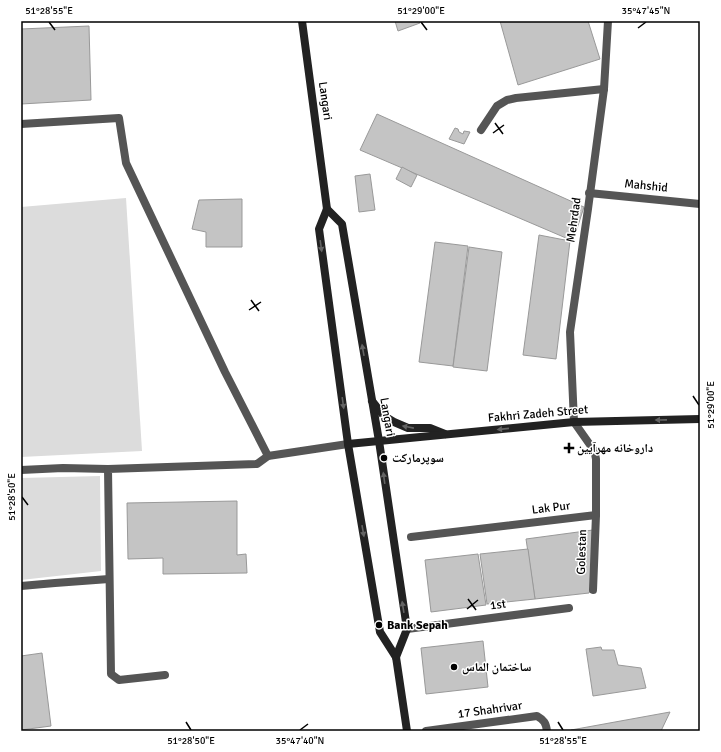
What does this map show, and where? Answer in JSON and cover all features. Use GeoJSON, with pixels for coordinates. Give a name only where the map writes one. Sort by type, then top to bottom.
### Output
{"type":"FeatureCollection","features":[{"type":"Feature","properties":{"kind":"main road","name":"Langari"},"geometry":{"type":"LineString","coordinates":[[302,21],[327,209],[319,229],[348,444],[380,632],[396,657],[407,731]]}},
{"type":"Feature","properties":{"kind":"main road","name":"Langari"},"geometry":{"type":"LineString","coordinates":[[327,209],[342,224],[372,401],[407,629],[396,657]]}},
{"type":"Feature","properties":{"kind":"main road"},"geometry":{"type":"LineString","coordinates":[[372,401],[384,416],[394,422],[408,428],[430,428],[446,435]]}},
{"type":"Feature","properties":{"kind":"main road","name":"Fakhri Zadeh Street"},"geometry":{"type":"LineString","coordinates":[[348,444],[574,422],[700,419]]}},
{"type":"Feature","properties":{"kind":"street","name":"Mehrdad"},"geometry":{"type":"LineString","coordinates":[[574,422],[570,332],[604,89],[608,21]]}},
{"type":"Feature","properties":{"kind":"street"},"geometry":{"type":"LineString","coordinates":[[481,130],[497,106],[507,100],[604,89]]}},
{"type":"Feature","properties":{"kind":"street"},"geometry":{"type":"LineString","coordinates":[[21,124],[119,118],[126,163],[225,372],[268,456]]}},
{"type":"Feature","properties":{"kind":"street","name":"Mahshid"},"geometry":{"type":"LineString","coordinates":[[590,193],[700,204]]}},
{"type":"Feature","properties":{"kind":"street"},"geometry":{"type":"LineString","coordinates":[[574,422],[595,454],[596,515]]}},
{"type":"Feature","properties":{"kind":"street"},"geometry":{"type":"LineString","coordinates":[[21,470],[63,468],[108,469],[257,464],[268,456],[348,444]]}},
{"type":"Feature","properties":{"kind":"street"},"geometry":{"type":"LineString","coordinates":[[108,469],[111,674],[119,680],[165,675]]}},
{"type":"Feature","properties":{"kind":"street","name":"Lak Pur"},"geometry":{"type":"LineString","coordinates":[[411,537],[596,515]]}},
{"type":"Feature","properties":{"kind":"street","name":"Golestan"},"geometry":{"type":"LineString","coordinates":[[593,590],[596,515]]}},
{"type":"Feature","properties":{"kind":"street"},"geometry":{"type":"LineString","coordinates":[[21,586],[109,579]]}},
{"type":"Feature","properties":{"kind":"street","name":"1st"},"geometry":{"type":"LineString","coordinates":[[407,629],[569,608]]}},
{"type":"Feature","properties":{"kind":"street","name":"17 Shahrivar"},"geometry":{"type":"LineString","coordinates":[[426,731],[537,716],[543,719],[547,725],[547,731]]}},
{"type":"Feature","properties":{"kind":"shaded area"},"geometry":{"type":"Polygon","coordinates":[[[126,198],[142,451],[21,457],[21,207],[126,198]]]}},
{"type":"Feature","properties":{"kind":"shaded area"},"geometry":{"type":"Polygon","coordinates":[[[100,476],[101,571],[21,580],[21,478],[100,476]]]}},
{"type":"Feature","properties":{"kind":"building"},"geometry":{"type":"Polygon","coordinates":[[[395,21],[418,21],[420,23],[398,31],[395,21]]]}},
{"type":"Feature","properties":{"kind":"building"},"geometry":{"type":"Polygon","coordinates":[[[500,21],[588,21],[600,59],[518,85],[500,21]]]}},
{"type":"Feature","properties":{"kind":"building"},"geometry":{"type":"Polygon","coordinates":[[[89,26],[91,100],[21,104],[21,29],[89,26]]]}},
{"type":"Feature","properties":{"kind":"building"},"geometry":{"type":"Polygon","coordinates":[[[377,114],[584,207],[573,241],[360,150],[377,114]]]}},
{"type":"Feature","properties":{"kind":"building"},"geometry":{"type":"Polygon","coordinates":[[[455,128],[463,134],[464,131],[470,132],[464,144],[449,139],[455,128]]]}},
{"type":"Feature","properties":{"kind":"building"},"geometry":{"type":"Polygon","coordinates":[[[402,167],[417,175],[411,187],[396,179],[402,167]]]}},
{"type":"Feature","properties":{"kind":"building"},"geometry":{"type":"Polygon","coordinates":[[[370,174],[375,210],[359,212],[355,176],[370,174]]]}},
{"type":"Feature","properties":{"kind":"building"},"geometry":{"type":"Polygon","coordinates":[[[242,199],[242,247],[206,247],[206,232],[192,229],[199,200],[242,199]]]}},
{"type":"Feature","properties":{"kind":"building"},"geometry":{"type":"Polygon","coordinates":[[[539,235],[570,241],[556,359],[523,355],[539,235]]]}},
{"type":"Feature","properties":{"kind":"building"},"geometry":{"type":"Polygon","coordinates":[[[435,242],[468,246],[453,366],[419,362],[435,242]]]}},
{"type":"Feature","properties":{"kind":"building"},"geometry":{"type":"Polygon","coordinates":[[[469,247],[502,252],[487,371],[453,367],[469,247]]]}},
{"type":"Feature","properties":{"kind":"building"},"geometry":{"type":"Polygon","coordinates":[[[237,501],[237,555],[246,554],[247,573],[163,574],[163,558],[128,559],[127,503],[237,501]]]}},
{"type":"Feature","properties":{"kind":"building"},"geometry":{"type":"Polygon","coordinates":[[[593,530],[594,579],[589,593],[535,599],[526,539],[593,530]]]}},
{"type":"Feature","properties":{"kind":"building"},"geometry":{"type":"Polygon","coordinates":[[[528,549],[535,599],[487,604],[480,554],[528,549]]]}},
{"type":"Feature","properties":{"kind":"building"},"geometry":{"type":"Polygon","coordinates":[[[478,554],[486,605],[431,612],[425,560],[478,554]]]}},
{"type":"Feature","properties":{"kind":"building","name":"ساختمان الماس"},"geometry":{"type":"Polygon","coordinates":[[[483,641],[488,687],[426,694],[421,648],[483,641]]]}},
{"type":"Feature","properties":{"kind":"building"},"geometry":{"type":"Polygon","coordinates":[[[601,647],[602,650],[614,650],[618,665],[641,668],[646,688],[593,696],[586,649],[601,647]]]}},
{"type":"Feature","properties":{"kind":"building"},"geometry":{"type":"Polygon","coordinates":[[[42,653],[51,726],[21,730],[21,656],[42,653]]]}},
{"type":"Feature","properties":{"kind":"building"},"geometry":{"type":"Polygon","coordinates":[[[670,712],[661,731],[570,731],[571,730],[670,712]]]}},
{"type":"Feature","properties":{"kind":"place","name":"داروخانه مهرآیین"},"geometry":{"type":"Point","coordinates":[569,448]}},
{"type":"Feature","properties":{"kind":"place","name":"سوپرمارکت"},"geometry":{"type":"Point","coordinates":[384,458]}},
{"type":"Feature","properties":{"kind":"place","name":"Bank Sepah"},"geometry":{"type":"Point","coordinates":[379,625]}},
{"type":"Feature","properties":{"kind":"place","name":"ساختمان الماس"},"geometry":{"type":"Point","coordinates":[454,667]}}]}
